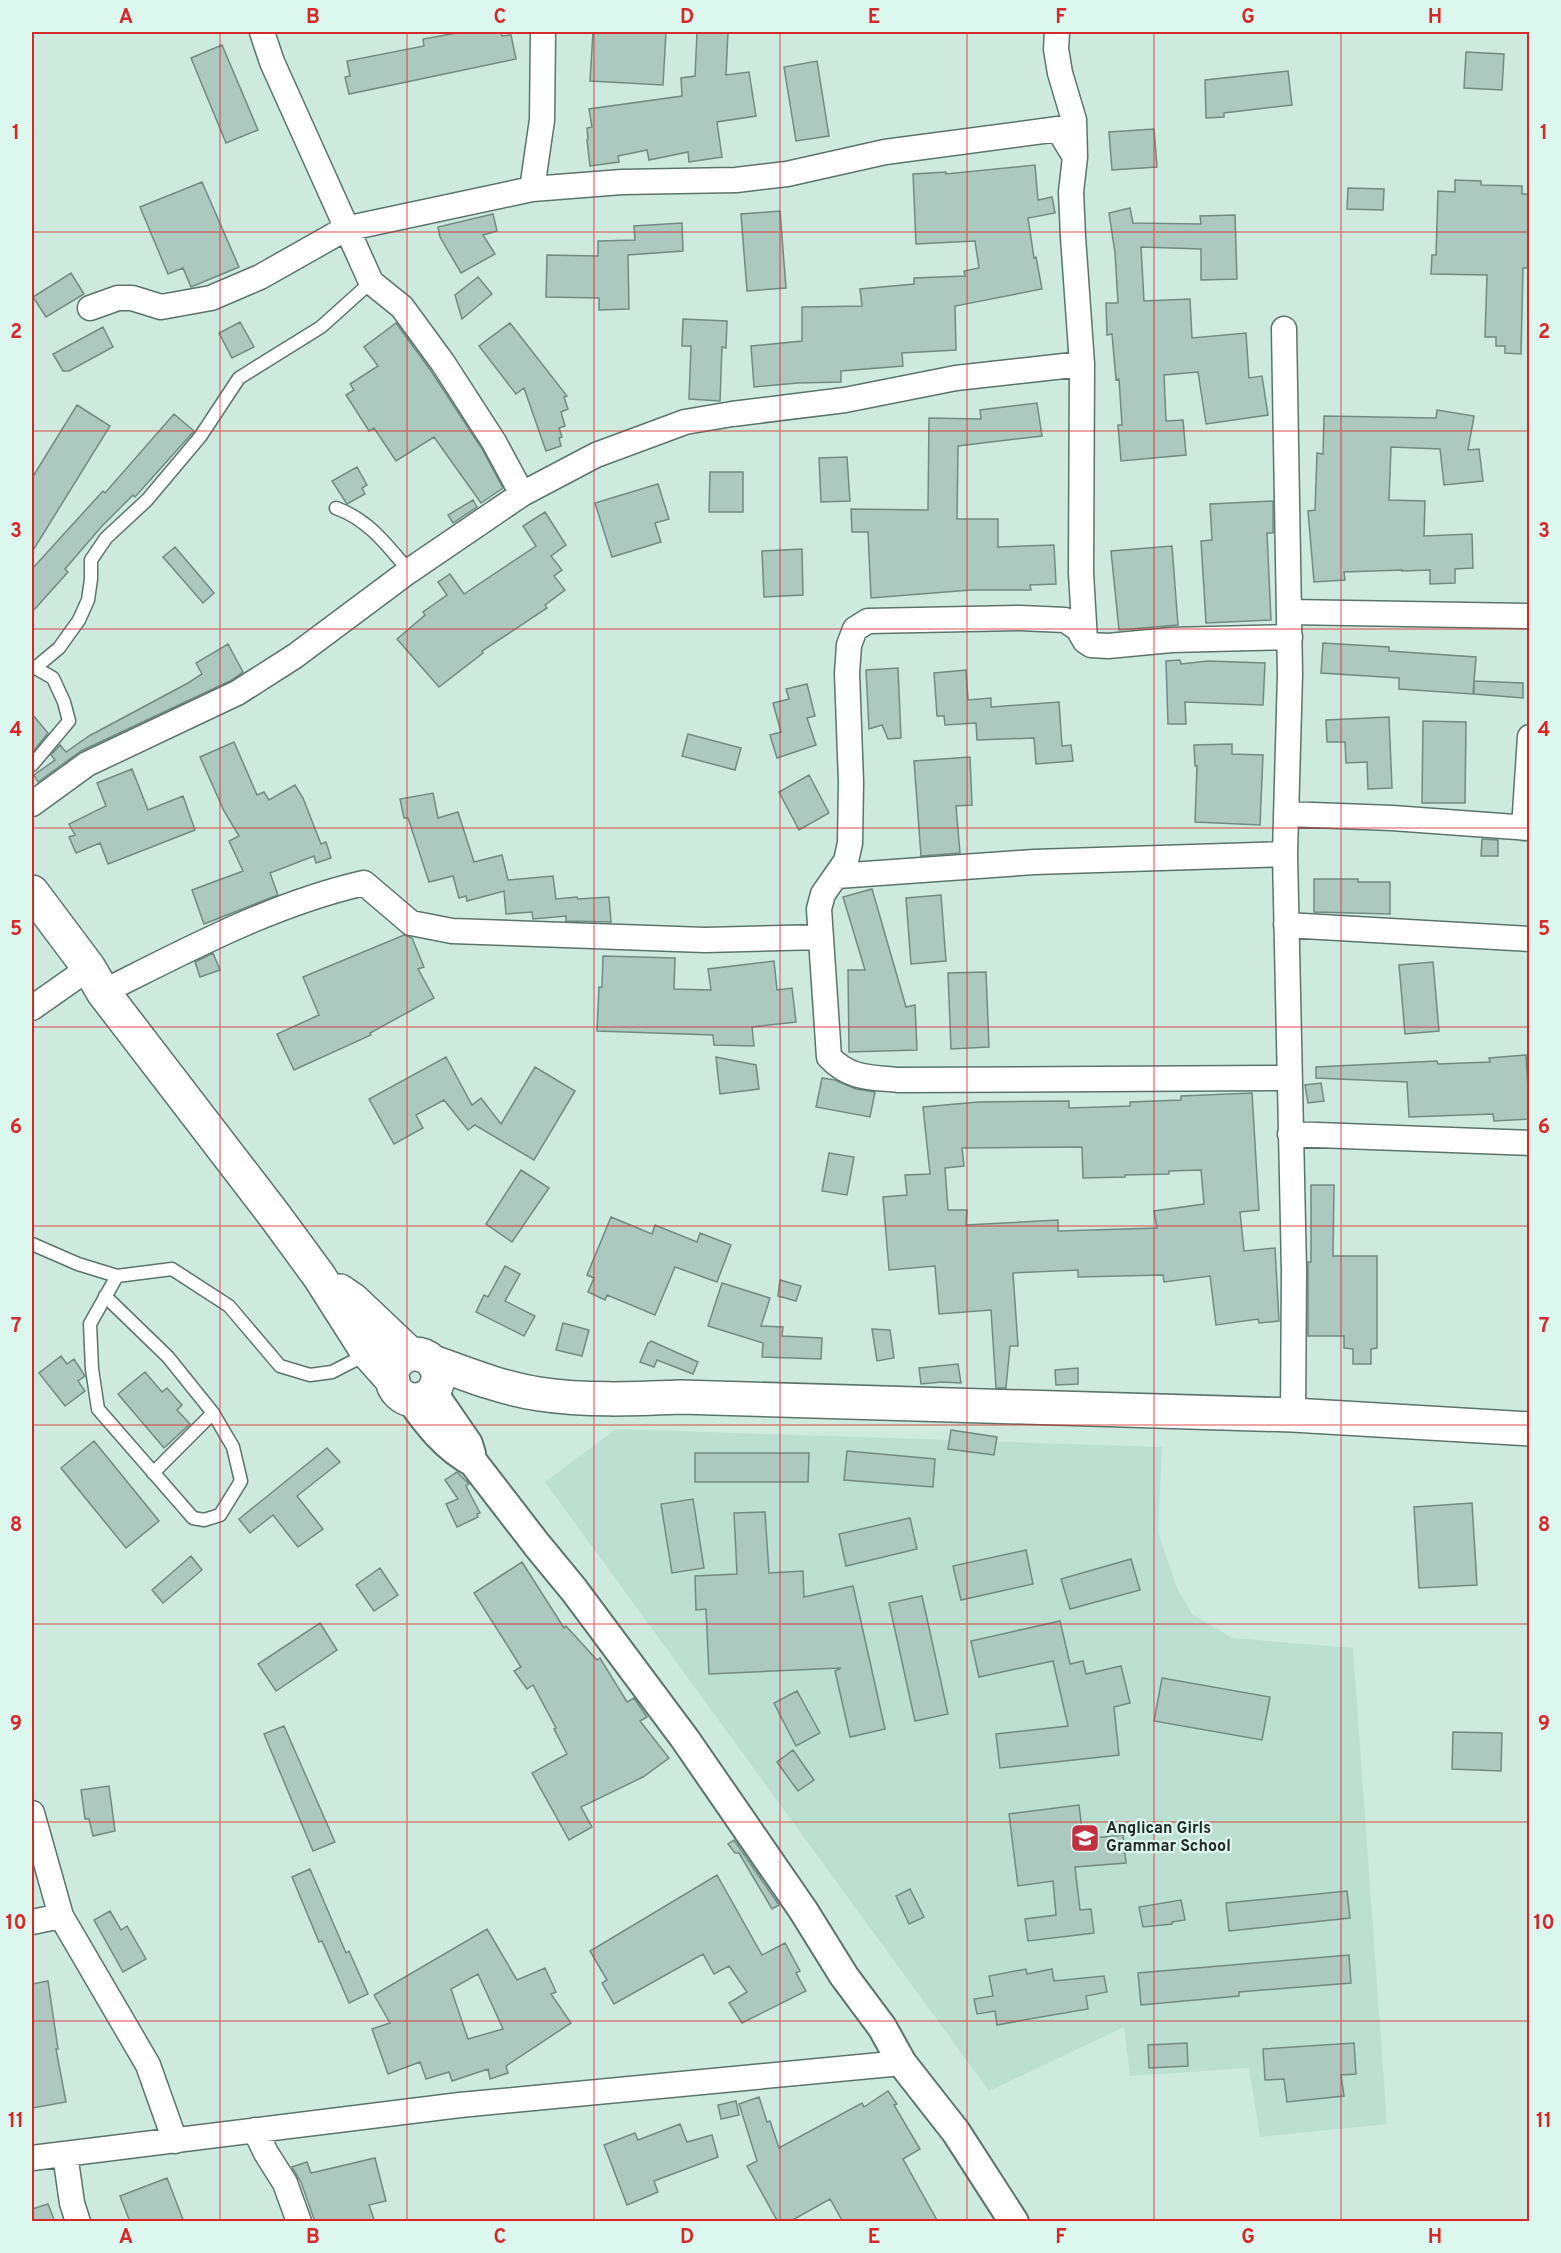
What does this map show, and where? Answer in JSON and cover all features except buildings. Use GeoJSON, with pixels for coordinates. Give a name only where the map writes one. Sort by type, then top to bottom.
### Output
{"type":"FeatureCollection","features":[{"type":"Feature","properties":{"kind":"main road"},"geometry":{"type":"LineString","coordinates":[[32,892],[319,1276],[368,1353],[419,1379],[479,1395],[509,1397],[537,1394],[586,1398],[681,1397],[1293,1415],[1530,1429]]}},
{"type":"Feature","properties":{"kind":"main road"},"geometry":{"type":"LineString","coordinates":[[319,1276],[352,1300],[419,1379]]}},
{"type":"Feature","properties":{"kind":"street"},"geometry":{"type":"LineString","coordinates":[[262,32],[272,62],[345,229],[371,282],[402,307],[436,354],[494,442],[522,494]]}},
{"type":"Feature","properties":{"kind":"street"},"geometry":{"type":"LineString","coordinates":[[532,189],[542,120],[543,32]]}},
{"type":"Feature","properties":{"kind":"street"},"geometry":{"type":"LineString","coordinates":[[1057,32],[1056,50],[1060,73],[1074,120],[1075,157],[1071,192],[1072,237],[1082,364],[1081,573],[1085,641]]}},
{"type":"Feature","properties":{"kind":"street"},"geometry":{"type":"LineString","coordinates":[[90,308],[118,298],[132,298],[161,307],[211,298],[260,277],[345,229],[532,189],[622,182],[736,180],[787,174],[885,152],[1058,129],[1075,157]]}},
{"type":"Feature","properties":{"kind":"street"},"geometry":{"type":"LineString","coordinates":[[1284,329],[1290,638],[1285,854],[1294,1271],[1293,1415]]}},
{"type":"Feature","properties":{"kind":"street"},"geometry":{"type":"LineString","coordinates":[[32,804],[87,764],[237,693],[296,656],[409,572],[522,494],[596,455],[686,422],[845,400],[957,378],[1082,364]]}},
{"type":"Feature","properties":{"kind":"street"},"geometry":{"type":"LineString","coordinates":[[1289,612],[1530,616]]}},
{"type":"Feature","properties":{"kind":"street"},"geometry":{"type":"LineString","coordinates":[[1289,1078],[898,1080],[855,1076],[839,1068],[829,1057],[819,909],[824,894],[846,861],[850,843],[851,782],[847,673],[849,645],[855,628],[868,621],[879,620],[1020,618],[1065,620],[1077,629],[1085,641],[1091,645],[1108,646],[1171,640],[1290,638]]}},
{"type":"Feature","properties":{"kind":"street"},"geometry":{"type":"LineString","coordinates":[[1286,814],[1392,818],[1527,828],[1530,737]]}},
{"type":"Feature","properties":{"kind":"street"},"geometry":{"type":"LineString","coordinates":[[837,876],[1034,862],[1285,854]]}},
{"type":"Feature","properties":{"kind":"street"},"geometry":{"type":"LineString","coordinates":[[32,1008],[96,980],[329,891],[364,883],[411,923],[452,931],[705,940],[821,937]]}},
{"type":"Feature","properties":{"kind":"street"},"geometry":{"type":"LineString","coordinates":[[1286,925],[1530,939]]}},
{"type":"Feature","properties":{"kind":"street"},"geometry":{"type":"LineString","coordinates":[[1290,1134],[1530,1143]]}},
{"type":"Feature","properties":{"kind":"street"},"geometry":{"type":"LineString","coordinates":[[419,1379],[426,1422],[458,1454],[473,1462],[574,1590],[685,1739],[803,1910],[844,1976],[882,2027],[902,2063],[956,2132],[1014,2222]]}},
{"type":"Feature","properties":{"kind":"street"},"geometry":{"type":"LineString","coordinates":[[32,1812],[61,1916],[148,2065],[175,2141]]}},
{"type":"Feature","properties":{"kind":"street"},"geometry":{"type":"LineString","coordinates":[[32,1922],[61,1916]]}},
{"type":"Feature","properties":{"kind":"street"},"geometry":{"type":"LineString","coordinates":[[32,2158],[460,2105],[902,2063]]}},
{"type":"Feature","properties":{"kind":"street"},"geometry":{"type":"LineString","coordinates":[[255,2130],[285,2183],[299,2222]]}},
{"type":"Feature","properties":{"kind":"street"},"geometry":{"type":"LineString","coordinates":[[65,2154],[72,2202],[78,2222]]}},
{"type":"Feature","properties":{"kind":"lane"},"geometry":{"type":"LineString","coordinates":[[32,765],[69,722],[64,702],[53,678],[33,667],[59,648],[79,620],[88,600],[91,560],[106,538],[147,500],[200,437],[239,378],[321,327],[371,282]]}},
{"type":"Feature","properties":{"kind":"lane"},"geometry":{"type":"LineString","coordinates":[[336,508],[353,514],[374,529],[409,572]]}},
{"type":"Feature","properties":{"kind":"lane"},"geometry":{"type":"LineString","coordinates":[[32,1244],[78,1264],[117,1276],[172,1269],[230,1306],[280,1366],[310,1375],[332,1372],[368,1353]]}},
{"type":"Feature","properties":{"kind":"lane"},"geometry":{"type":"LineString","coordinates":[[105,1296],[168,1357],[213,1413],[233,1447],[241,1481],[220,1515],[204,1520],[193,1518],[98,1409],[92,1369],[90,1324],[105,1296],[117,1276]]}},
{"type":"Feature","properties":{"kind":"lane"},"geometry":{"type":"LineString","coordinates":[[153,1473],[213,1413]]}},
{"type":"Feature","properties":{"kind":"shaded area","name":"Anglican Girls Grammar School"},"geometry":{"type":"Polygon","coordinates":[[[616,1429],[1162,1447],[1158,1532],[1177,1588],[1192,1614],[1232,1638],[1353,1648],[1387,2124],[1260,2137],[1249,2068],[1130,2076],[1124,2027],[989,2091],[545,1482],[616,1429]]]}},
{"type":"Feature","properties":{"kind":"place","name":"Anglican Girls Grammar School"},"geometry":{"type":"Point","coordinates":[1085,1838]}}]}
